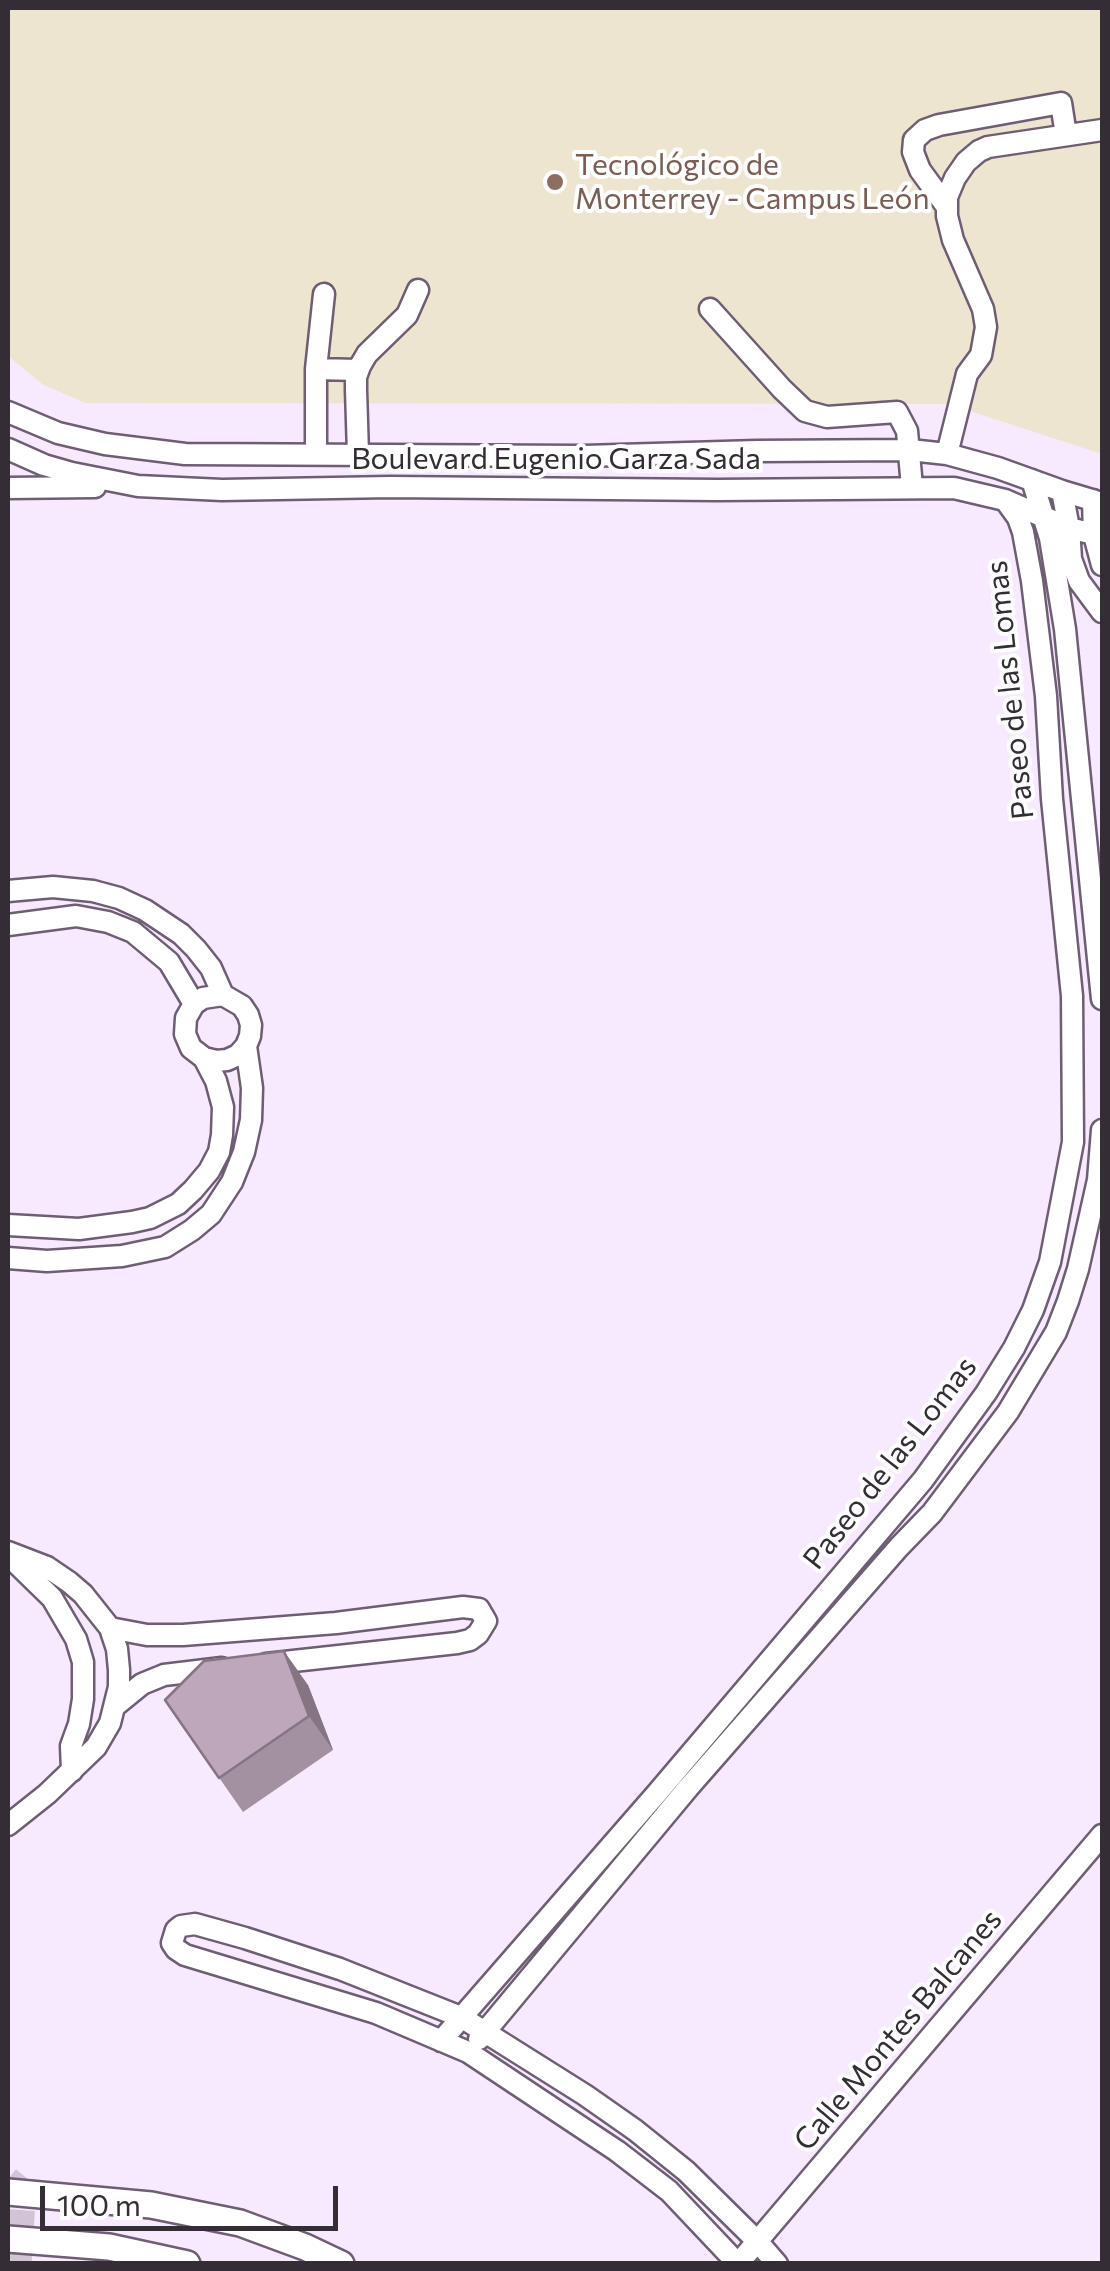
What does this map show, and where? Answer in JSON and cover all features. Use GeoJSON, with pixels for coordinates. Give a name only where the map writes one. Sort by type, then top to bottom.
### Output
{"type":"FeatureCollection","features":[{"type":"Feature","properties":{"kind":"main road"},"geometry":{"type":"LineString","coordinates":[[8,2192],[151,2205],[240,2223],[341,2264]]}},
{"type":"Feature","properties":{"kind":"main road"},"geometry":{"type":"LineString","coordinates":[[8,2239],[109,2246],[187,2264]]}},
{"type":"Feature","properties":{"kind":"street"},"geometry":{"type":"LineString","coordinates":[[947,207],[920,170],[914,152],[914,140],[925,130],[1061,104],[1066,135]]}},
{"type":"Feature","properties":{"kind":"street"},"geometry":{"type":"LineString","coordinates":[[947,454],[967,368],[981,355],[985,342],[985,319],[947,216],[954,178],[979,151],[1102,130]]}},
{"type":"Feature","properties":{"kind":"street"},"geometry":{"type":"LineString","coordinates":[[358,454],[358,370],[368,354],[407,315],[418,290]]}},
{"type":"Feature","properties":{"kind":"street"},"geometry":{"type":"LineString","coordinates":[[316,454],[316,368],[324,294]]}},
{"type":"Feature","properties":{"kind":"street"},"geometry":{"type":"LineString","coordinates":[[710,309],[806,411],[827,417],[897,412],[907,431],[912,487]]}},
{"type":"Feature","properties":{"kind":"street"},"geometry":{"type":"LineString","coordinates":[[316,368],[358,370]]}},
{"type":"Feature","properties":{"kind":"street","name":"Boulevard Eugenio Garza Sada"},"geometry":{"type":"LineString","coordinates":[[8,412],[58,432],[105,444],[185,454],[584,456],[910,450],[947,454],[998,468],[1098,502]]}},
{"type":"Feature","properties":{"kind":"street","name":"Boulevard Eugenio Garza Sada"},"geometry":{"type":"LineString","coordinates":[[8,449],[72,473],[138,486],[222,490],[954,488],[1004,500],[1069,528],[1098,535]]}},
{"type":"Feature","properties":{"kind":"street","name":"Paseo de las Lomas"},"geometry":{"type":"LineString","coordinates":[[1032,480],[1057,573],[1065,629],[1102,999]]}},
{"type":"Feature","properties":{"kind":"street"},"geometry":{"type":"LineString","coordinates":[[8,488],[138,486]]}},
{"type":"Feature","properties":{"kind":"street"},"geometry":{"type":"LineString","coordinates":[[1062,491],[1071,559],[1080,581],[1102,612]]}},
{"type":"Feature","properties":{"kind":"street","name":"Paseo de las Lomas"},"geometry":{"type":"LineString","coordinates":[[441,2041],[881,1532],[957,1436],[1014,1348],[1033,1310],[1050,1262],[1073,1142],[1072,996],[1052,800],[1046,696],[1027,551],[1018,518],[1004,500]]}},
{"type":"Feature","properties":{"kind":"street"},"geometry":{"type":"LineString","coordinates":[[1098,502],[1102,565]]}},
{"type":"Feature","properties":{"kind":"street"},"geometry":{"type":"LineString","coordinates":[[8,891],[54,887],[93,891],[146,910],[196,949],[211,968],[223,995]]}},
{"type":"Feature","properties":{"kind":"street"},"geometry":{"type":"LineString","coordinates":[[8,925],[76,916],[133,932],[168,962],[194,1004]]}},
{"type":"Feature","properties":{"kind":"street"},"geometry":{"type":"LineString","coordinates":[[1067,945],[1099,939]]}},
{"type":"Feature","properties":{"kind":"street"},"geometry":{"type":"LineString","coordinates":[[8,1225],[79,1229],[105,1226],[150,1218],[178,1204],[209,1171],[222,1135],[223,1107],[216,1082],[185,1034],[186,1018],[194,1004],[223,995],[242,1006],[248,1015],[250,1036],[238,1055],[216,1061],[204,1058]]}},
{"type":"Feature","properties":{"kind":"street"},"geometry":{"type":"LineString","coordinates":[[8,1258],[47,1261],[145,1252],[165,1247],[211,1214],[232,1182],[251,1120],[252,1088],[246,1046]]}},
{"type":"Feature","properties":{"kind":"street","name":"Paseo de las Lomas"},"geometry":{"type":"LineString","coordinates":[[468,2052],[688,1788],[932,1514],[1008,1412],[1056,1332],[1078,1269],[1098,1180],[1102,1130]]}},
{"type":"Feature","properties":{"kind":"street"},"geometry":{"type":"LineString","coordinates":[[881,1532],[899,1547]]}},
{"type":"Feature","properties":{"kind":"street"},"geometry":{"type":"LineString","coordinates":[[8,1554],[35,1561],[83,1594],[110,1628],[119,1670],[110,1722],[96,1747],[8,1826]]}},
{"type":"Feature","properties":{"kind":"street"},"geometry":{"type":"LineString","coordinates":[[8,1554],[52,1598],[76,1639],[83,1662],[83,1699],[71,1746],[72,1771]]}},
{"type":"Feature","properties":{"kind":"street"},"geometry":{"type":"LineString","coordinates":[[110,1628],[148,1635],[183,1635],[336,1623],[463,1606],[479,1610],[486,1621],[478,1634],[457,1643],[164,1675],[142,1684],[114,1706]]}},
{"type":"Feature","properties":{"kind":"street","name":"Calle Montes Balcanes"},"geometry":{"type":"LineString","coordinates":[[738,2264],[1102,1836]]}},
{"type":"Feature","properties":{"kind":"street"},"geometry":{"type":"LineString","coordinates":[[738,2264],[669,2191],[617,2150],[468,2052],[376,2013],[185,1955],[173,1944],[174,1934],[187,1924],[218,1930],[340,1969],[461,2017],[635,2130],[686,2171],[758,2240],[777,2264]]}},
{"type":"Feature","properties":{"kind":"shaded area","name":"Tecnológico de Monterrey - Campus León"},"geometry":{"type":"Polygon","coordinates":[[[8,8],[1102,8],[1102,454],[948,404],[85,403],[42,384],[8,356],[8,8]]]}},
{"type":"Feature","properties":{"kind":"building"},"geometry":{"type":"Polygon","coordinates":[[[284,1651],[309,1716],[219,1778],[165,1700],[204,1661],[284,1651]]]}},
{"type":"Feature","properties":{"kind":"tunnel"},"geometry":{"type":"LineString","coordinates":[[8,2179],[19,2188],[23,2200],[19,2264]]}},
{"type":"Feature","properties":{"kind":"place","name":"Tecnológico de Monterrey - Campus León"},"geometry":{"type":"Point","coordinates":[555,182]}}]}
